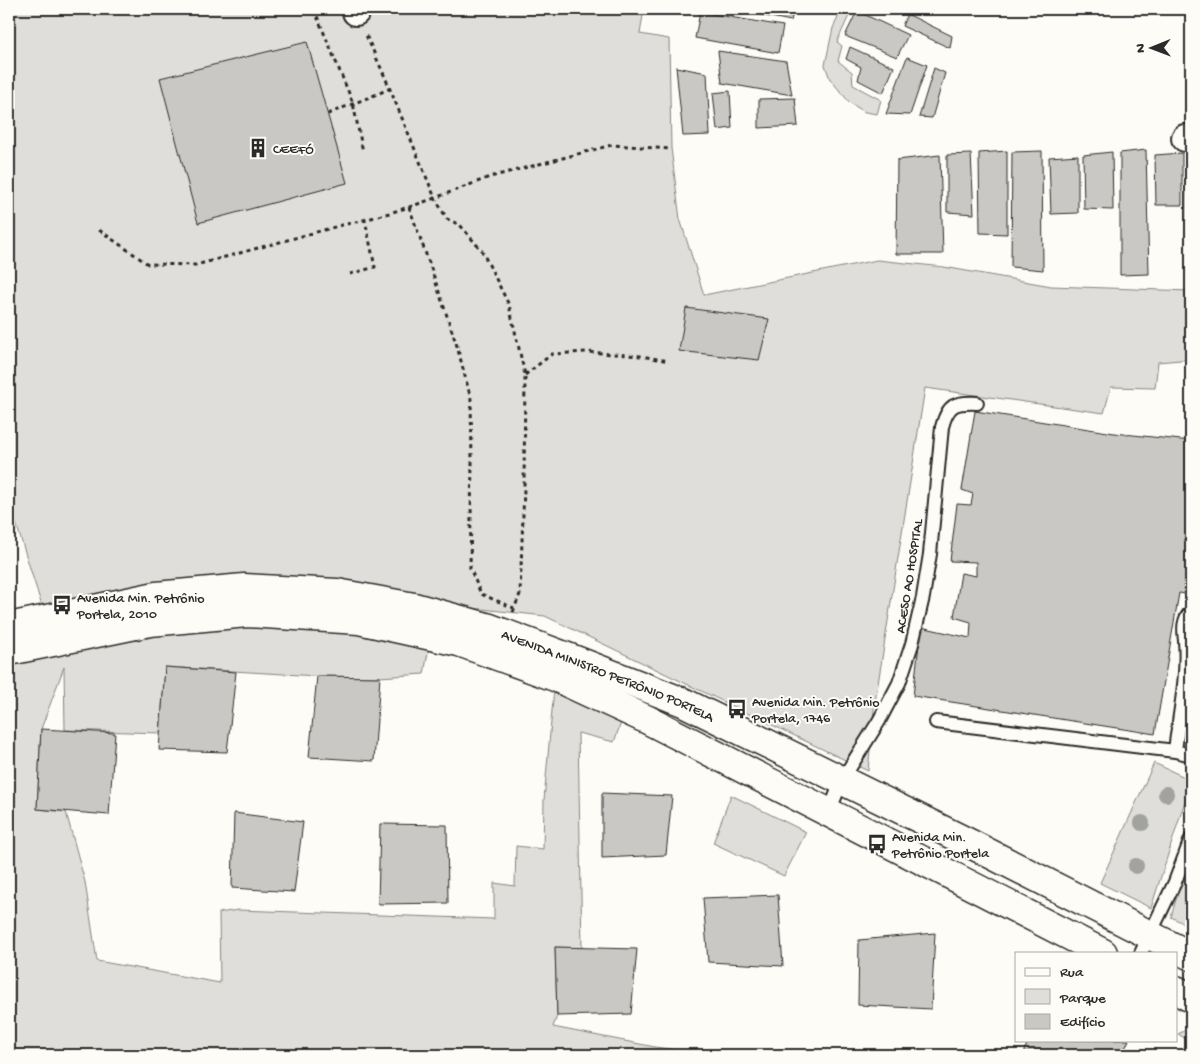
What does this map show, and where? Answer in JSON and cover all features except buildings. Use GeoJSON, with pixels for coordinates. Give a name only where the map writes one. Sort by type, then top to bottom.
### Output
{"type":"FeatureCollection","features":[{"type":"Feature","properties":{"kind":"street","name":"AVENIDA MINISTRO PETRÔNIO PORTELA"},"geometry":{"type":"LineString","coordinates":[[9,627],[156,596],[244,588],[337,593],[414,607],[490,628],[683,702],[968,842],[1145,944],[1176,952]]}},
{"type":"Feature","properties":{"kind":"street","name":"AVENIDA MINISTRO PETRÔNIO PORTELA"},"geometry":{"type":"LineString","coordinates":[[9,651],[150,622],[247,614],[358,620],[459,642],[555,677],[648,720],[1101,952]]}},
{"type":"Feature","properties":{"kind":"street","name":"AVENIDA MINISTRO PETRÔNIO PORTELA"},"geometry":{"type":"LineString","coordinates":[[1178,953],[1191,956]]}},
{"type":"Feature","properties":{"kind":"street"},"geometry":{"type":"LineString","coordinates":[[1178,991],[1191,998]]}},
{"type":"Feature","properties":{"kind":"lane","name":"ACESO AO HOSPITAL"},"geometry":{"type":"LineString","coordinates":[[829,812],[842,780],[879,721],[899,683],[912,644],[923,597],[930,554],[942,426],[945,416],[952,406],[964,402],[977,403]]}},
{"type":"Feature","properties":{"kind":"lane"},"geometry":{"type":"LineString","coordinates":[[1174,751],[1186,668],[1184,622],[1191,612]]}},
{"type":"Feature","properties":{"kind":"lane"},"geometry":{"type":"LineString","coordinates":[[936,722],[1174,751],[1191,755]]}},
{"type":"Feature","properties":{"kind":"lane"},"geometry":{"type":"LineString","coordinates":[[1145,944],[1175,882],[1191,839]]}},
{"type":"Feature","properties":{"kind":"path"},"geometry":{"type":"LineString","coordinates":[[314,9],[353,103],[363,152]]}},
{"type":"Feature","properties":{"kind":"path"},"geometry":{"type":"LineString","coordinates":[[355,10],[435,198],[447,219],[460,225],[482,250],[509,305],[525,375],[524,488],[520,594],[505,633]]}},
{"type":"Feature","properties":{"kind":"path"},"geometry":{"type":"LineString","coordinates":[[328,114],[389,89]]}},
{"type":"Feature","properties":{"kind":"path"},"geometry":{"type":"LineString","coordinates":[[100,230],[148,264],[196,265],[365,220],[409,207],[490,177],[612,145],[671,148]]}},
{"type":"Feature","properties":{"kind":"path"},"geometry":{"type":"LineString","coordinates":[[409,207],[457,346],[471,400],[470,568],[481,594],[514,608]]}},
{"type":"Feature","properties":{"kind":"path"},"geometry":{"type":"LineString","coordinates":[[350,274],[375,267],[365,220]]}},
{"type":"Feature","properties":{"kind":"path"},"geometry":{"type":"LineString","coordinates":[[525,375],[552,354],[587,352],[641,356],[669,361]]}},
{"type":"Feature","properties":{"kind":"green space"},"geometry":{"type":"Polygon","coordinates":[[[9,9],[644,9],[640,34],[669,39],[671,148],[680,219],[704,295],[877,260],[944,267],[1051,286],[1191,291],[1191,359],[1158,362],[1155,388],[1111,387],[1104,413],[925,388],[874,709],[868,771],[545,616],[337,593],[46,619],[9,501],[9,9]]]}},
{"type":"Feature","properties":{"kind":"green space"},"geometry":{"type":"Polygon","coordinates":[[[842,9],[852,9],[837,42],[842,46],[838,61],[852,72],[853,85],[881,100],[877,114],[865,112],[850,103],[830,79],[825,65],[833,28],[842,9]]]}},
{"type":"Feature","properties":{"kind":"green space"},"geometry":{"type":"Polygon","coordinates":[[[247,609],[431,636],[424,674],[380,677],[317,676],[165,667],[160,733],[65,730],[64,667],[41,729],[37,809],[66,812],[85,882],[97,961],[220,983],[219,913],[238,910],[494,919],[494,883],[515,886],[516,846],[543,849],[544,800],[555,677],[626,709],[614,742],[578,733],[582,948],[555,947],[557,1016],[553,1027],[655,1047],[712,1055],[9,1055],[9,651],[247,609]]]}},
{"type":"Feature","properties":{"kind":"green space"},"geometry":{"type":"Polygon","coordinates":[[[1154,763],[1191,780],[1191,782],[1151,908],[1100,883],[1154,763]]]}},
{"type":"Feature","properties":{"kind":"green space"},"geometry":{"type":"Polygon","coordinates":[[[731,795],[806,832],[784,876],[713,843],[731,795]]]}},
{"type":"Feature","properties":{"kind":"green space"},"geometry":{"type":"Polygon","coordinates":[[[1191,848],[1191,927],[1171,917],[1191,848]]]}},
{"type":"Feature","properties":{"kind":"green space"},"geometry":{"type":"Polygon","coordinates":[[[1191,1027],[1191,1042],[1178,1034],[1191,1027]]]}},
{"type":"Feature","properties":{"kind":"place","name":"CEEFÓ"},"geometry":{"type":"Point","coordinates":[258,148]}},
{"type":"Feature","properties":{"kind":"place","name":"Avenida Min. Petrônio Portela, 2010"},"geometry":{"type":"Point","coordinates":[62,605]}},
{"type":"Feature","properties":{"kind":"place","name":"Avenida Min. Petrônio Portela, 1746"},"geometry":{"type":"Point","coordinates":[737,709]}},
{"type":"Feature","properties":{"kind":"place","name":"Avenida Min. Petrônio Portela"},"geometry":{"type":"Point","coordinates":[877,844]}}]}
